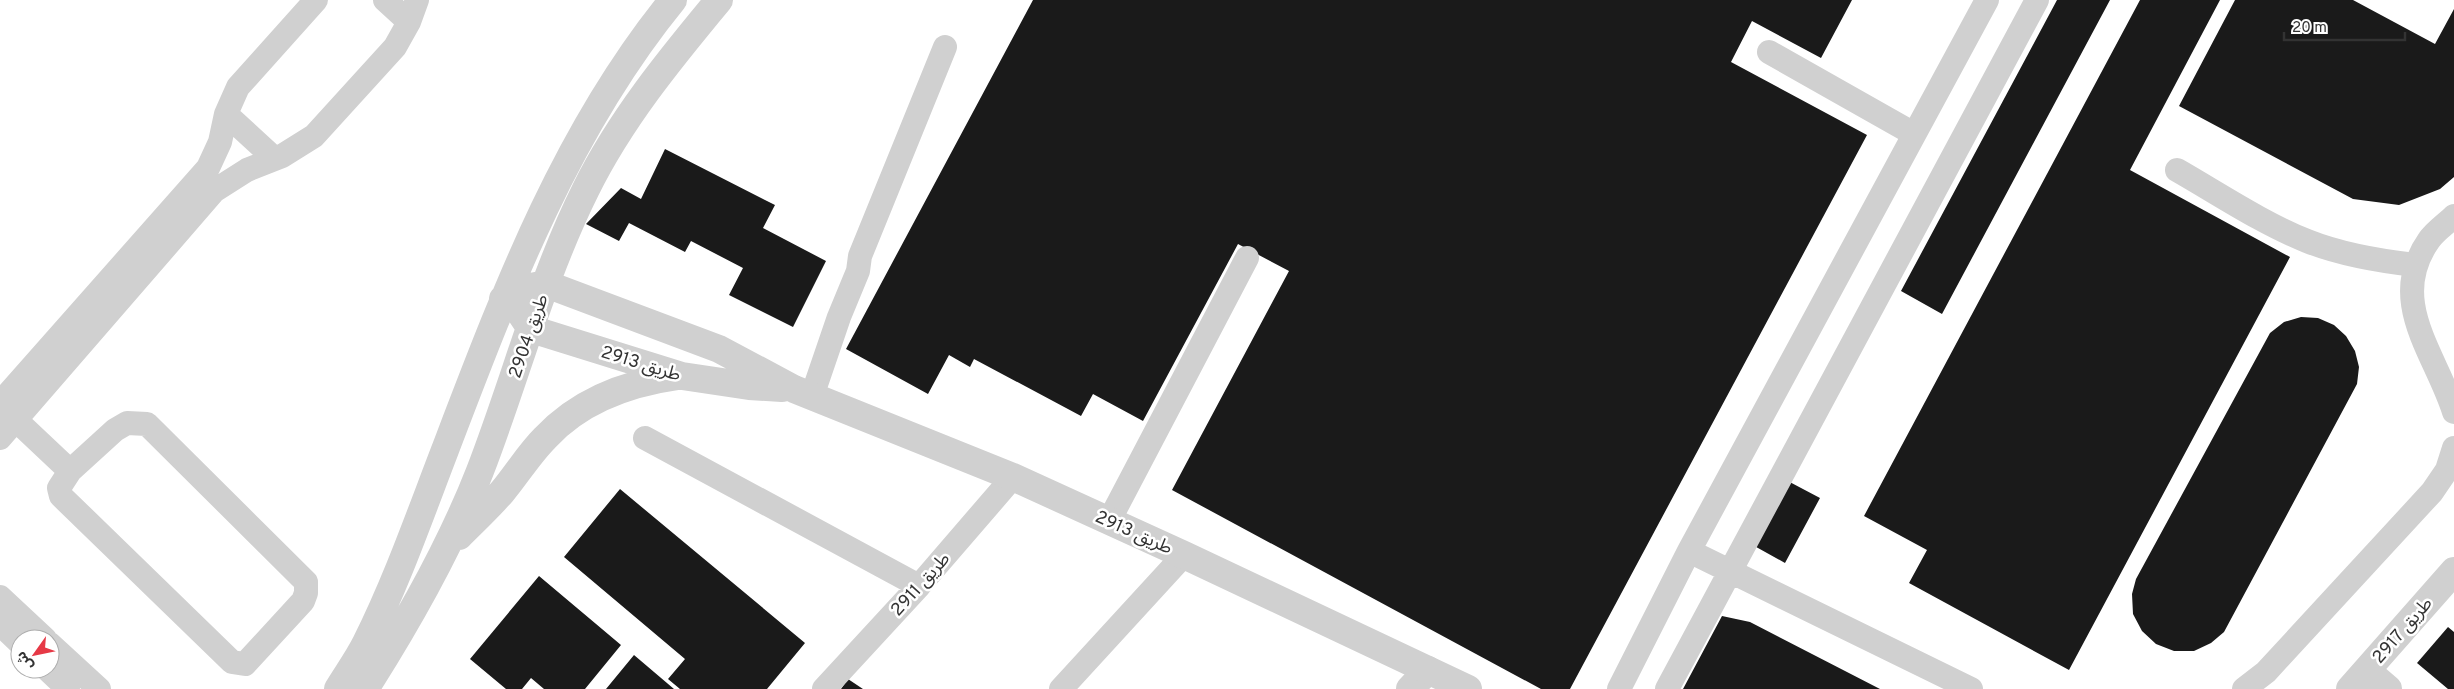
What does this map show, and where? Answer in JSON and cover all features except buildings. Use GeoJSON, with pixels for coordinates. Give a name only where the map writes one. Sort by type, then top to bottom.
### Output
{"type":"FeatureCollection","features":[{"type":"Feature","properties":{"kind":"street","name":"طريق 2904"},"geometry":{"type":"LineString","coordinates":[[338,689],[365,645],[393,584],[507,293],[551,194],[585,130],[623,68],[672,0]]}},
{"type":"Feature","properties":{"kind":"street","name":"طريق 2904"},"geometry":{"type":"LineString","coordinates":[[365,689],[448,547],[480,471],[564,234],[586,187],[612,142],[641,98],[719,0]]}},
{"type":"Feature","properties":{"kind":"street"},"geometry":{"type":"LineString","coordinates":[[531,329],[507,293],[534,285],[546,284]]}},
{"type":"Feature","properties":{"kind":"street","name":"طريق 2913"},"geometry":{"type":"LineString","coordinates":[[546,284],[719,349],[803,392],[1013,476],[1184,554],[1468,689]]}},
{"type":"Feature","properties":{"kind":"street","name":"طريق 2913"},"geometry":{"type":"LineString","coordinates":[[531,329],[682,376],[803,392]]}},
{"type":"Feature","properties":{"kind":"street"},"geometry":{"type":"LineString","coordinates":[[448,547],[502,491],[545,437],[569,417],[595,400],[622,388],[652,380],[682,376]]}},
{"type":"Feature","properties":{"kind":"street","name":"طريق 2917"},"geometry":{"type":"LineString","coordinates":[[2358,680],[2454,571]]}},
{"type":"Feature","properties":{"kind":"street"},"geometry":{"type":"LineString","coordinates":[[1410,689],[1428,670]]}},
{"type":"Feature","properties":{"kind":"street"},"geometry":{"type":"LineString","coordinates":[[2358,680],[2388,689]]}},
{"type":"Feature","properties":{"kind":"lane"},"geometry":{"type":"LineString","coordinates":[[0,438],[5,409],[208,168],[220,142],[226,114],[238,87],[316,0]]}},
{"type":"Feature","properties":{"kind":"lane"},"geometry":{"type":"LineString","coordinates":[[385,0],[409,22]]}},
{"type":"Feature","properties":{"kind":"lane"},"geometry":{"type":"LineString","coordinates":[[5,409],[214,190],[247,170],[299,147],[314,136],[395,47],[409,22],[417,0]]}},
{"type":"Feature","properties":{"kind":"lane"},"geometry":{"type":"LineString","coordinates":[[1619,689],[1689,551],[1987,0]]}},
{"type":"Feature","properties":{"kind":"lane"},"geometry":{"type":"LineString","coordinates":[[1667,689],[2037,0]]}},
{"type":"Feature","properties":{"kind":"lane"},"geometry":{"type":"LineString","coordinates":[[803,392],[839,317],[858,271],[860,256],[944,46]]}},
{"type":"Feature","properties":{"kind":"lane"},"geometry":{"type":"LineString","coordinates":[[1769,52],[1914,134]]}},
{"type":"Feature","properties":{"kind":"lane"},"geometry":{"type":"LineString","coordinates":[[226,114],[275,159]]}},
{"type":"Feature","properties":{"kind":"lane"},"geometry":{"type":"LineString","coordinates":[[2176,170],[2276,227],[2308,242],[2370,259],[2415,265]]}},
{"type":"Feature","properties":{"kind":"lane"},"geometry":{"type":"LineString","coordinates":[[2454,216],[2430,239],[2415,265],[2411,296],[2417,326],[2434,366],[2447,390],[2454,412]]}},
{"type":"Feature","properties":{"kind":"lane"},"geometry":{"type":"LineString","coordinates":[[1109,521],[1247,258]]}},
{"type":"Feature","properties":{"kind":"lane"},"geometry":{"type":"LineString","coordinates":[[5,409],[70,471]]}},
{"type":"Feature","properties":{"kind":"lane"},"geometry":{"type":"LineString","coordinates":[[127,423],[147,424],[306,582],[306,593],[303,601],[245,664],[232,662],[61,496],[59,488],[70,471],[115,430],[127,423]]}},
{"type":"Feature","properties":{"kind":"lane"},"geometry":{"type":"LineString","coordinates":[[645,438],[919,586]]}},
{"type":"Feature","properties":{"kind":"lane"},"geometry":{"type":"LineString","coordinates":[[2244,689],[2266,672],[2432,492],[2447,470],[2454,448]]}},
{"type":"Feature","properties":{"kind":"lane","name":"طريق 2911"},"geometry":{"type":"LineString","coordinates":[[824,689],[919,586],[1013,476]]}},
{"type":"Feature","properties":{"kind":"lane"},"geometry":{"type":"LineString","coordinates":[[1689,551],[1971,689]]}},
{"type":"Feature","properties":{"kind":"lane"},"geometry":{"type":"LineString","coordinates":[[1061,689],[1184,554]]}},
{"type":"Feature","properties":{"kind":"lane"},"geometry":{"type":"LineString","coordinates":[[0,597],[34,629]]}},
{"type":"Feature","properties":{"kind":"lane"},"geometry":{"type":"LineString","coordinates":[[0,624],[10,633]]}},
{"type":"Feature","properties":{"kind":"lane"},"geometry":{"type":"LineString","coordinates":[[60,653],[99,689]]}},
{"type":"Feature","properties":{"kind":"lane"},"geometry":{"type":"LineString","coordinates":[[58,679],[68,689]]}}]}
